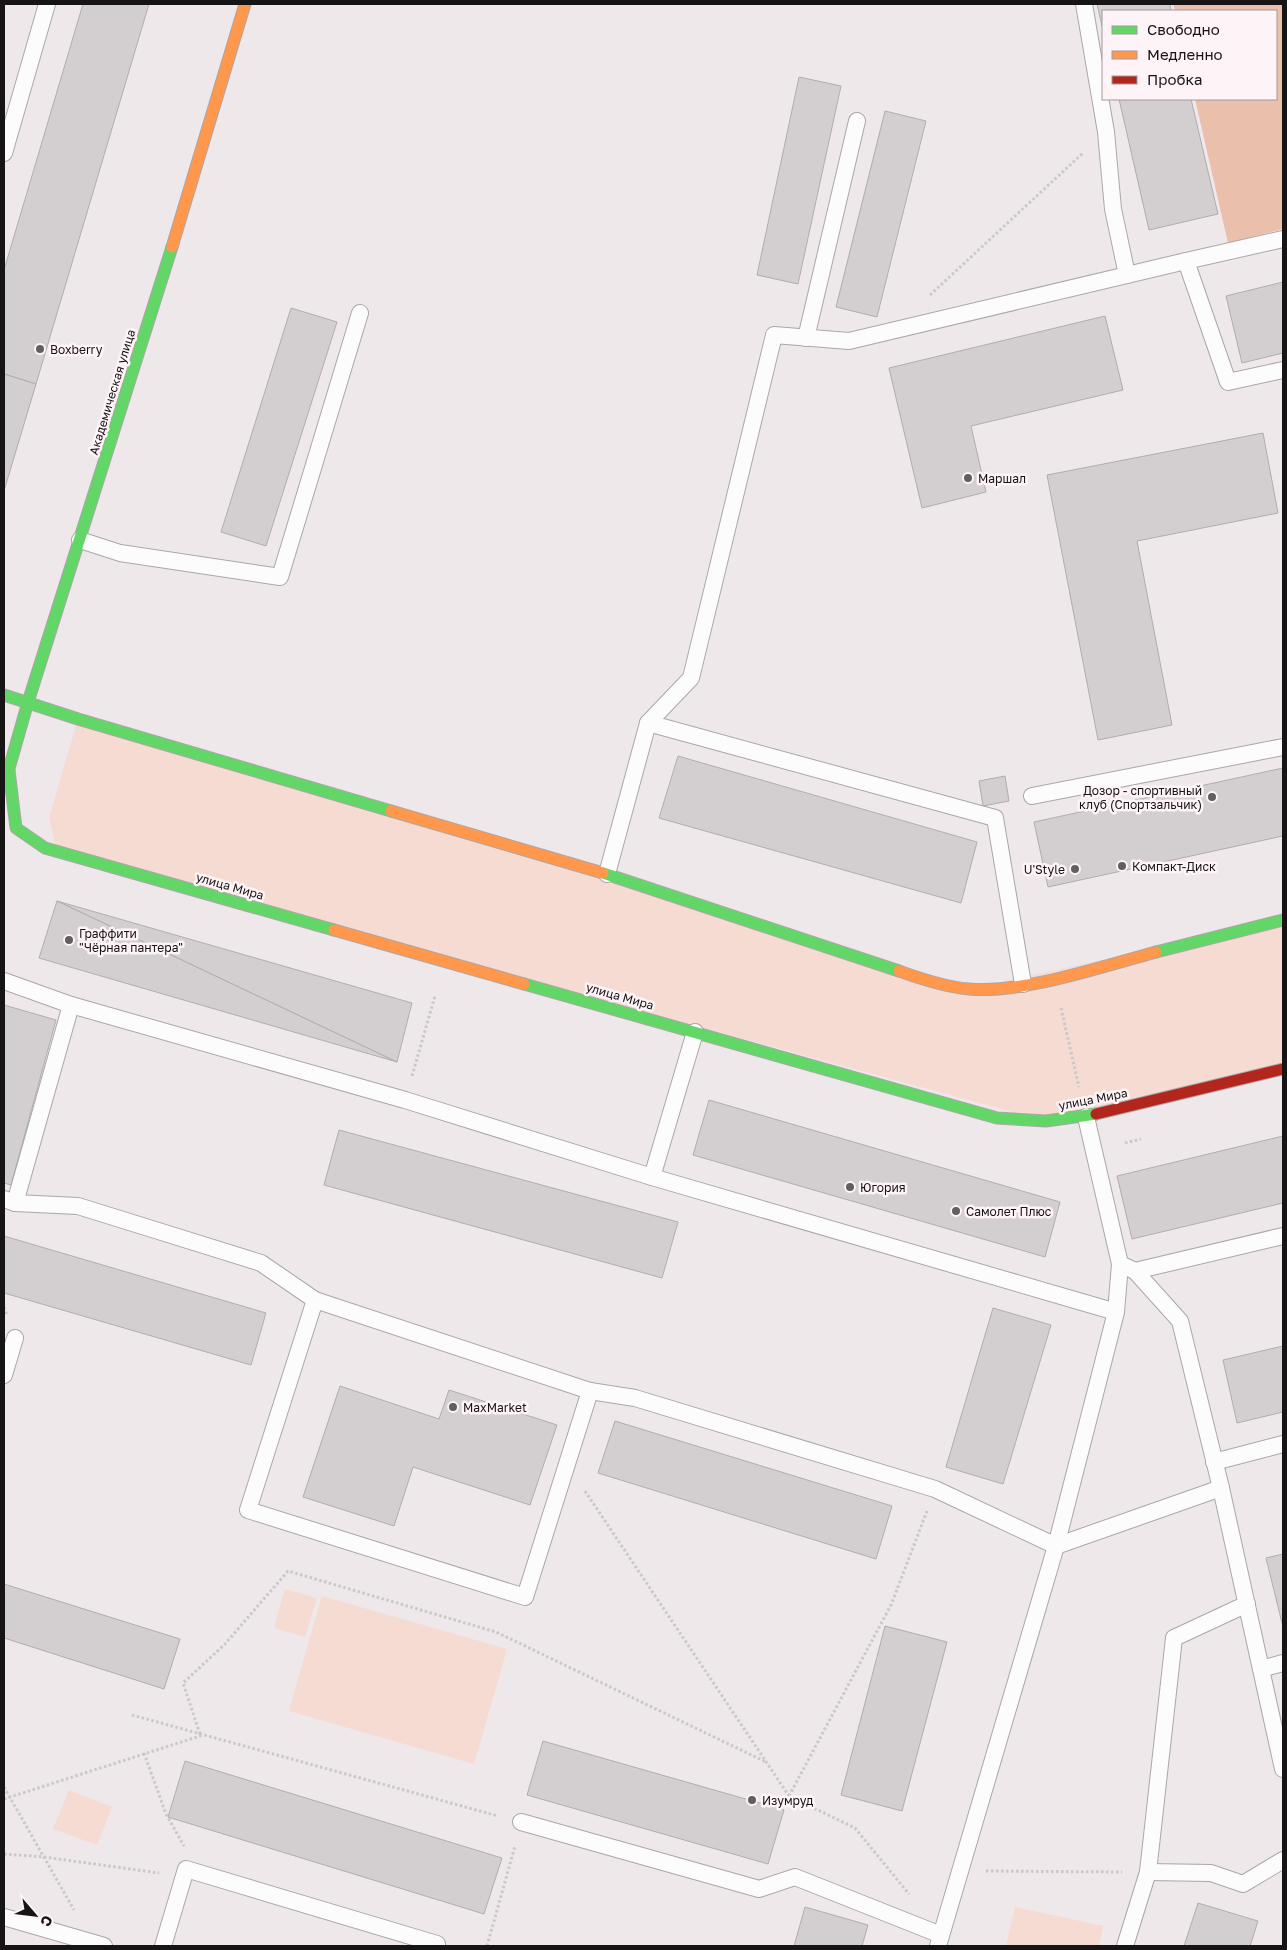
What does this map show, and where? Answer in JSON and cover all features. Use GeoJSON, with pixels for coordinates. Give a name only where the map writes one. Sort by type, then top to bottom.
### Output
{"type":"FeatureCollection","features":[{"type":"Feature","properties":{"kind":"street","name":"Академическая улица"},"geometry":{"type":"LineString","coordinates":[[4,788],[28,702],[202,151],[245,4]]}},
{"type":"Feature","properties":{"kind":"street"},"geometry":{"type":"LineString","coordinates":[[4,695],[97,725],[607,874],[924,980],[969,989],[1002,988],[1055,978],[1283,920]]}},
{"type":"Feature","properties":{"kind":"street","name":"улица Мира"},"geometry":{"type":"LineString","coordinates":[[9,770],[16,828],[44,848],[997,1118],[1046,1122],[1086,1117],[1283,1069]]}},
{"type":"Feature","properties":{"kind":"lane"},"geometry":{"type":"LineString","coordinates":[[4,153],[47,4]]}},
{"type":"Feature","properties":{"kind":"lane"},"geometry":{"type":"LineString","coordinates":[[1084,4],[1106,132],[1113,209],[1127,275]]}},
{"type":"Feature","properties":{"kind":"lane"},"geometry":{"type":"LineString","coordinates":[[806,338],[856,121]]}},
{"type":"Feature","properties":{"kind":"lane"},"geometry":{"type":"LineString","coordinates":[[607,874],[648,723],[692,678],[774,335],[849,341],[1283,239]]}},
{"type":"Feature","properties":{"kind":"lane"},"geometry":{"type":"LineString","coordinates":[[1186,261],[1228,382],[1283,370]]}},
{"type":"Feature","properties":{"kind":"lane"},"geometry":{"type":"LineString","coordinates":[[80,540],[120,552],[280,578],[360,313]]}},
{"type":"Feature","properties":{"kind":"lane"},"geometry":{"type":"LineString","coordinates":[[648,723],[995,818],[1023,984]]}},
{"type":"Feature","properties":{"kind":"lane"},"geometry":{"type":"LineString","coordinates":[[1032,796],[1283,747]]}},
{"type":"Feature","properties":{"kind":"lane"},"geometry":{"type":"LineString","coordinates":[[4,981],[71,1004],[404,1100],[652,1177],[1116,1312]]}},
{"type":"Feature","properties":{"kind":"lane"},"geometry":{"type":"LineString","coordinates":[[71,1004],[9,1201],[78,1206],[261,1263],[315,1300],[590,1391],[635,1398],[935,1489],[1056,1546],[1220,1488]]}},
{"type":"Feature","properties":{"kind":"lane"},"geometry":{"type":"LineString","coordinates":[[652,1177],[695,1032]]}},
{"type":"Feature","properties":{"kind":"lane"},"geometry":{"type":"LineString","coordinates":[[521,1822],[759,1889],[795,1877],[940,1940],[1056,1546],[1116,1312],[1120,1264],[1086,1117]]}},
{"type":"Feature","properties":{"kind":"lane"},"geometry":{"type":"LineString","coordinates":[[1135,1271],[1283,1236]]}},
{"type":"Feature","properties":{"kind":"lane"},"geometry":{"type":"LineString","coordinates":[[1120,1264],[1135,1271],[1180,1321],[1247,1604],[1283,1769]]}},
{"type":"Feature","properties":{"kind":"lane"},"geometry":{"type":"LineString","coordinates":[[315,1300],[248,1510],[525,1597],[590,1391]]}},
{"type":"Feature","properties":{"kind":"lane"},"geometry":{"type":"LineString","coordinates":[[4,1375],[15,1338]]}},
{"type":"Feature","properties":{"kind":"lane"},"geometry":{"type":"LineString","coordinates":[[1214,1462],[1283,1444]]}},
{"type":"Feature","properties":{"kind":"lane"},"geometry":{"type":"LineString","coordinates":[[1125,1946],[1148,1872],[1174,1638],[1247,1604]]}},
{"type":"Feature","properties":{"kind":"lane"},"geometry":{"type":"LineString","coordinates":[[1261,1668],[1283,1664]]}},
{"type":"Feature","properties":{"kind":"lane"},"geometry":{"type":"LineString","coordinates":[[1148,1872],[1211,1873],[1243,1884],[1283,1860]]}},
{"type":"Feature","properties":{"kind":"lane"},"geometry":{"type":"LineString","coordinates":[[163,1946],[192,1874],[437,1944]]}},
{"type":"Feature","properties":{"kind":"lane"},"geometry":{"type":"LineString","coordinates":[[4,1918],[98,1945]]}},
{"type":"Feature","properties":{"kind":"path"},"geometry":{"type":"LineString","coordinates":[[926,298],[1106,132]]}},
{"type":"Feature","properties":{"kind":"path"},"geometry":{"type":"LineString","coordinates":[[1055,978],[1086,1117]]}},
{"type":"Feature","properties":{"kind":"path"},"geometry":{"type":"LineString","coordinates":[[404,1100],[435,996]]}},
{"type":"Feature","properties":{"kind":"path"},"geometry":{"type":"LineString","coordinates":[[1125,1143],[1141,1139]]}},
{"type":"Feature","properties":{"kind":"path"},"geometry":{"type":"LineString","coordinates":[[583,1488],[789,1796],[855,1828],[911,1897]]}},
{"type":"Feature","properties":{"kind":"path"},"geometry":{"type":"LineString","coordinates":[[789,1796],[891,1605],[935,1489]]}},
{"type":"Feature","properties":{"kind":"path"},"geometry":{"type":"LineString","coordinates":[[201,1734],[183,1683],[225,1644],[288,1571],[496,1632],[766,1762]]}},
{"type":"Feature","properties":{"kind":"path"},"geometry":{"type":"LineString","coordinates":[[132,1715],[521,1822],[487,1946]]}},
{"type":"Feature","properties":{"kind":"path"},"geometry":{"type":"LineString","coordinates":[[4,1799],[10,1795],[201,1734]]}},
{"type":"Feature","properties":{"kind":"path"},"geometry":{"type":"LineString","coordinates":[[4,1854],[192,1874],[166,1814],[144,1753]]}},
{"type":"Feature","properties":{"kind":"path"},"geometry":{"type":"LineString","coordinates":[[4,1787],[98,1945]]}},
{"type":"Feature","properties":{"kind":"path"},"geometry":{"type":"LineString","coordinates":[[960,1871],[1148,1872]]}},
{"type":"Feature","properties":{"kind":"shaded area"},"geometry":{"type":"Polygon","coordinates":[[[1173,4],[1283,4],[1283,229],[1228,243],[1195,100],[1277,100],[1277,10],[1175,10],[1173,4]]]}},
{"type":"Feature","properties":{"kind":"shaded area"},"geometry":{"type":"Polygon","coordinates":[[[78,719],[969,989],[1283,920],[1283,1069],[1046,1121],[57,852],[49,818],[78,719]]]}},
{"type":"Feature","properties":{"kind":"shaded area"},"geometry":{"type":"Polygon","coordinates":[[[285,1589],[317,1598],[305,1637],[274,1628],[285,1589]]]}},
{"type":"Feature","properties":{"kind":"shaded area"},"geometry":{"type":"Polygon","coordinates":[[[322,1596],[507,1649],[474,1764],[289,1711],[322,1596]]]}},
{"type":"Feature","properties":{"kind":"shaded area"},"geometry":{"type":"Polygon","coordinates":[[[69,1790],[112,1807],[97,1845],[53,1829],[69,1790]]]}},
{"type":"Feature","properties":{"kind":"shaded area"},"geometry":{"type":"Polygon","coordinates":[[[1015,1907],[1103,1926],[1099,1946],[1006,1946],[1015,1907]]]}},
{"type":"Feature","properties":{"kind":"building"},"geometry":{"type":"Polygon","coordinates":[[[83,4],[149,4],[36,384],[4,374],[4,270],[83,4]]]}},
{"type":"Feature","properties":{"kind":"building"},"geometry":{"type":"Polygon","coordinates":[[[1097,4],[1170,4],[1171,10],[1102,10],[1102,26],[1097,4]]]}},
{"type":"Feature","properties":{"kind":"building"},"geometry":{"type":"Polygon","coordinates":[[[799,77],[841,86],[798,284],[757,275],[799,77]]]}},
{"type":"Feature","properties":{"kind":"building"},"geometry":{"type":"Polygon","coordinates":[[[1119,100],[1191,100],[1218,214],[1149,230],[1119,100]]]}},
{"type":"Feature","properties":{"kind":"building"},"geometry":{"type":"Polygon","coordinates":[[[885,111],[926,121],[877,317],[836,307],[885,111]]]}},
{"type":"Feature","properties":{"kind":"building"},"geometry":{"type":"Polygon","coordinates":[[[1283,282],[1283,353],[1242,363],[1226,296],[1283,282]]]}},
{"type":"Feature","properties":{"kind":"building"},"geometry":{"type":"Polygon","coordinates":[[[291,308],[337,322],[266,546],[221,532],[291,308]]]}},
{"type":"Feature","properties":{"kind":"building"},"geometry":{"type":"Polygon","coordinates":[[[1105,316],[1123,390],[971,426],[986,492],[922,508],[889,368],[1105,316]]]}},
{"type":"Feature","properties":{"kind":"building"},"geometry":{"type":"Polygon","coordinates":[[[4,374],[36,384],[4,491],[4,374]]]}},
{"type":"Feature","properties":{"kind":"building"},"geometry":{"type":"Polygon","coordinates":[[[1263,433],[1278,513],[1137,541],[1172,725],[1098,740],[1047,475],[1263,433]]]}},
{"type":"Feature","properties":{"kind":"building"},"geometry":{"type":"Polygon","coordinates":[[[678,756],[977,842],[961,903],[659,818],[678,756]]]}},
{"type":"Feature","properties":{"kind":"building"},"geometry":{"type":"Polygon","coordinates":[[[1283,768],[1283,836],[1048,887],[1034,822],[1283,768]]]}},
{"type":"Feature","properties":{"kind":"building"},"geometry":{"type":"Polygon","coordinates":[[[1005,776],[1009,801],[983,806],[979,781],[1005,776]]]}},
{"type":"Feature","properties":{"kind":"building"},"geometry":{"type":"Polygon","coordinates":[[[57,901],[412,1003],[397,1062],[57,901]]]}},
{"type":"Feature","properties":{"kind":"building"},"geometry":{"type":"Polygon","coordinates":[[[57,901],[397,1062],[39,958],[57,901]]]}},
{"type":"Feature","properties":{"kind":"building"},"geometry":{"type":"Polygon","coordinates":[[[4,1005],[56,1020],[11,1185],[4,1183],[4,1005]]]}},
{"type":"Feature","properties":{"kind":"building"},"geometry":{"type":"Polygon","coordinates":[[[709,1100],[1060,1202],[1045,1257],[693,1155],[709,1100]]]}},
{"type":"Feature","properties":{"kind":"building"},"geometry":{"type":"Polygon","coordinates":[[[339,1130],[678,1222],[662,1278],[324,1185],[339,1130]]]}},
{"type":"Feature","properties":{"kind":"building"},"geometry":{"type":"Polygon","coordinates":[[[1283,1136],[1283,1203],[1132,1239],[1117,1176],[1283,1136]]]}},
{"type":"Feature","properties":{"kind":"building"},"geometry":{"type":"Polygon","coordinates":[[[4,1236],[266,1313],[251,1365],[4,1293],[4,1236]]]}},
{"type":"Feature","properties":{"kind":"building"},"geometry":{"type":"Polygon","coordinates":[[[993,1308],[1051,1325],[1003,1484],[946,1467],[993,1308]]]}},
{"type":"Feature","properties":{"kind":"building"},"geometry":{"type":"Polygon","coordinates":[[[1283,1346],[1283,1412],[1237,1423],[1223,1360],[1283,1346]]]}},
{"type":"Feature","properties":{"kind":"building"},"geometry":{"type":"Polygon","coordinates":[[[340,1386],[439,1419],[449,1390],[557,1425],[530,1505],[413,1467],[394,1526],[303,1497],[340,1386]]]}},
{"type":"Feature","properties":{"kind":"building"},"geometry":{"type":"Polygon","coordinates":[[[615,1421],[892,1506],[876,1559],[598,1473],[615,1421]]]}},
{"type":"Feature","properties":{"kind":"building"},"geometry":{"type":"Polygon","coordinates":[[[1283,1554],[1283,1627],[1266,1558],[1283,1554]]]}},
{"type":"Feature","properties":{"kind":"building"},"geometry":{"type":"Polygon","coordinates":[[[4,1584],[180,1639],[164,1689],[4,1638],[4,1584]]]}},
{"type":"Feature","properties":{"kind":"building"},"geometry":{"type":"Polygon","coordinates":[[[885,1626],[947,1642],[902,1811],[841,1795],[885,1626]]]}},
{"type":"Feature","properties":{"kind":"building"},"geometry":{"type":"Polygon","coordinates":[[[543,1741],[784,1810],[768,1864],[527,1795],[543,1741]]]}},
{"type":"Feature","properties":{"kind":"building"},"geometry":{"type":"Polygon","coordinates":[[[185,1761],[502,1858],[484,1914],[168,1817],[185,1761]]]}},
{"type":"Feature","properties":{"kind":"building"},"geometry":{"type":"Polygon","coordinates":[[[1198,1903],[1258,1921],[1250,1946],[1184,1946],[1198,1903]]]}},
{"type":"Feature","properties":{"kind":"building"},"geometry":{"type":"Polygon","coordinates":[[[805,1907],[868,1925],[862,1946],[794,1946],[805,1907]]]}},
{"type":"Feature","properties":{"kind":"traffic: fast"},"geometry":{"type":"LineString","coordinates":[[4,786],[28,702],[172,247]]}},
{"type":"Feature","properties":{"kind":"traffic: fast"},"geometry":{"type":"LineString","coordinates":[[4,695],[78,719],[391,811]]}},
{"type":"Feature","properties":{"kind":"traffic: fast"},"geometry":{"type":"LineString","coordinates":[[9,770],[16,828],[45,848],[334,930]]}},
{"type":"Feature","properties":{"kind":"traffic: fast"},"geometry":{"type":"LineString","coordinates":[[603,873],[899,971]]}},
{"type":"Feature","properties":{"kind":"traffic: fast"},"geometry":{"type":"LineString","coordinates":[[1156,952],[1283,920]]}},
{"type":"Feature","properties":{"kind":"traffic: fast"},"geometry":{"type":"LineString","coordinates":[[524,984],[997,1118],[1046,1121],[1096,1114]]}},
{"type":"Feature","properties":{"kind":"traffic: slow"},"geometry":{"type":"LineString","coordinates":[[172,247],[245,4]]}},
{"type":"Feature","properties":{"kind":"traffic: slow"},"geometry":{"type":"LineString","coordinates":[[391,811],[603,873]]}},
{"type":"Feature","properties":{"kind":"traffic: slow"},"geometry":{"type":"LineString","coordinates":[[334,930],[524,984]]}},
{"type":"Feature","properties":{"kind":"traffic: slow"},"geometry":{"type":"LineString","coordinates":[[899,971],[924,980],[951,986],[969,989],[990,989],[1063,978],[1156,952]]}},
{"type":"Feature","properties":{"kind":"traffic: jam"},"geometry":{"type":"LineString","coordinates":[[1096,1114],[1283,1069]]}},
{"type":"Feature","properties":{"kind":"place","name":"Boxberry"},"geometry":{"type":"Point","coordinates":[40,349]}},
{"type":"Feature","properties":{"kind":"place","name":"Маршал"},"geometry":{"type":"Point","coordinates":[968,478]}},
{"type":"Feature","properties":{"kind":"place","name":"Дозор - спортивный клуб (Спортзальчик)"},"geometry":{"type":"Point","coordinates":[1212,797]}},
{"type":"Feature","properties":{"kind":"place","name":"Компакт-Диск"},"geometry":{"type":"Point","coordinates":[1122,866]}},
{"type":"Feature","properties":{"kind":"place","name":"U'Style"},"geometry":{"type":"Point","coordinates":[1075,869]}},
{"type":"Feature","properties":{"kind":"place","name":"Граффити \"Чёрная пантера\""},"geometry":{"type":"Point","coordinates":[69,940]}},
{"type":"Feature","properties":{"kind":"place","name":"Югория"},"geometry":{"type":"Point","coordinates":[850,1187]}},
{"type":"Feature","properties":{"kind":"place","name":"Самолет Плюс"},"geometry":{"type":"Point","coordinates":[956,1211]}},
{"type":"Feature","properties":{"kind":"place","name":"MaxMarket"},"geometry":{"type":"Point","coordinates":[453,1407]}},
{"type":"Feature","properties":{"kind":"place","name":"Изумруд"},"geometry":{"type":"Point","coordinates":[752,1800]}}]}
